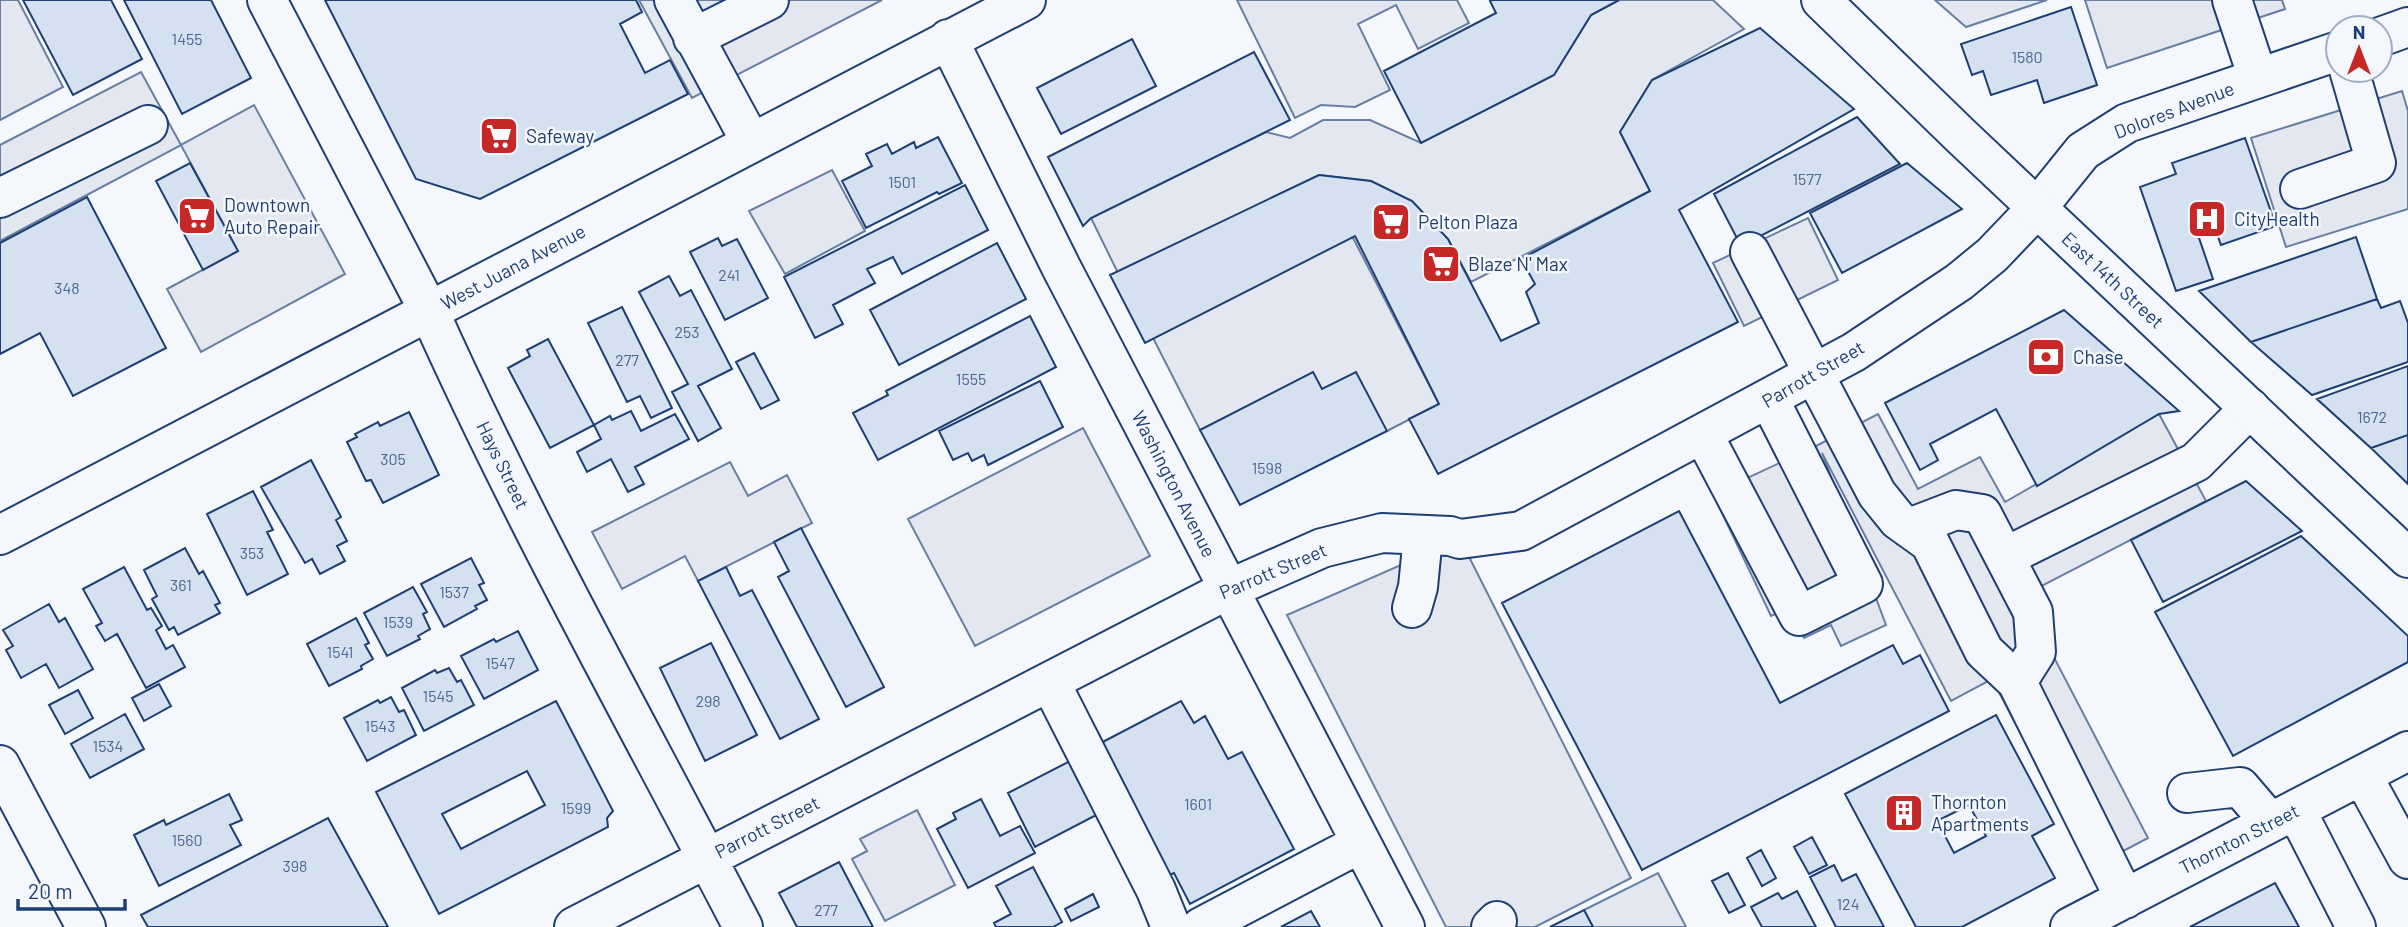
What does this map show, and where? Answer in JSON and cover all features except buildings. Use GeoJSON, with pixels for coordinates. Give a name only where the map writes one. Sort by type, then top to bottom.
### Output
{"type":"FeatureCollection","features":[{"type":"Feature","properties":{"kind":"street","name":"Hays Street"},"geometry":{"type":"LineString","coordinates":[[267,0],[429,311],[451,361],[562,583],[743,927]]}},
{"type":"Feature","properties":{"kind":"street"},"geometry":{"type":"LineString","coordinates":[[674,0],[751,142]]}},
{"type":"Feature","properties":{"kind":"street"},"geometry":{"type":"LineString","coordinates":[[693,38],[769,0]]}},
{"type":"Feature","properties":{"kind":"street","name":"West Juana Avenue"},"geometry":{"type":"LineString","coordinates":[[0,535],[1026,0]]}},
{"type":"Feature","properties":{"kind":"street","name":"East 14th Street"},"geometry":{"type":"LineString","coordinates":[[1821,0],[2408,558]]}},
{"type":"Feature","properties":{"kind":"street"},"geometry":{"type":"LineString","coordinates":[[2232,0],[2258,78]]}},
{"type":"Feature","properties":{"kind":"street","name":"Washington Avenue"},"geometry":{"type":"LineString","coordinates":[[948,39],[1061,267],[1405,927]]}},
{"type":"Feature","properties":{"kind":"street","name":"Dolores Avenue"},"geometry":{"type":"LineString","coordinates":[[2037,208],[2083,151],[2127,123],[2324,56]]}},
{"type":"Feature","properties":{"kind":"street"},"geometry":{"type":"LineString","coordinates":[[2300,189],[2375,163],[2353,84]]}},
{"type":"Feature","properties":{"kind":"street"},"geometry":{"type":"LineString","coordinates":[[0,198],[148,125]]}},
{"type":"Feature","properties":{"kind":"street","name":"Parrott Street"},"geometry":{"type":"LineString","coordinates":[[574,927],[1229,589],[1322,548],[1382,533],[1450,536],[1460,539],[1521,531],[1854,352],[1959,282],[1992,255],[2037,208]]}},
{"type":"Feature","properties":{"kind":"street"},"geometry":{"type":"LineString","coordinates":[[1750,252],[1878,494],[1898,520],[1930,543],[1984,651],[2017,682],[2125,898]]}},
{"type":"Feature","properties":{"kind":"street"},"geometry":{"type":"LineString","coordinates":[[1703,434],[1799,616],[1863,584],[1769,399]]}},
{"type":"Feature","properties":{"kind":"street"},"geometry":{"type":"LineString","coordinates":[[2005,557],[2196,463],[2250,408]]}},
{"type":"Feature","properties":{"kind":"street"},"geometry":{"type":"LineString","coordinates":[[1909,528],[1956,510],[1982,514],[2033,612],[2036,652],[2017,682]]}},
{"type":"Feature","properties":{"kind":"street"},"geometry":{"type":"LineString","coordinates":[[1412,608],[1418,587],[1423,536]]}},
{"type":"Feature","properties":{"kind":"street"},"geometry":{"type":"LineString","coordinates":[[1049,682],[1156,890],[1180,925],[1361,843]]}},
{"type":"Feature","properties":{"kind":"street","name":"Thornton Street"},"geometry":{"type":"LineString","coordinates":[[2070,927],[2408,751]]}},
{"type":"Feature","properties":{"kind":"street"},"geometry":{"type":"LineString","coordinates":[[0,765],[86,927]]}},
{"type":"Feature","properties":{"kind":"street"},"geometry":{"type":"LineString","coordinates":[[2362,775],[2408,859]]}},
{"type":"Feature","properties":{"kind":"street"},"geometry":{"type":"LineString","coordinates":[[2187,793],[2240,787],[2283,816],[2356,927]]}},
{"type":"Feature","properties":{"kind":"shaded area"},"geometry":{"type":"Polygon","coordinates":[[[0,0],[18,0],[63,87],[0,120],[0,0]]]}},
{"type":"Feature","properties":{"kind":"shaded area"},"geometry":{"type":"Polygon","coordinates":[[[639,0],[882,0],[692,98],[639,0]]]}},
{"type":"Feature","properties":{"kind":"shaded area"},"geometry":{"type":"Polygon","coordinates":[[[1237,0],[1457,0],[1469,23],[1418,49],[1396,5],[1358,24],[1390,90],[1355,107],[1321,105],[1295,118],[1237,0]]]}},
{"type":"Feature","properties":{"kind":"shaded area"},"geometry":{"type":"Polygon","coordinates":[[[1619,0],[1713,0],[1744,29],[1652,80],[1620,132],[1650,191],[1471,282],[1448,239],[1412,201],[1371,181],[1319,175],[1118,273],[1091,218],[1266,132],[1290,138],[1323,120],[1370,120],[1421,143],[1554,75],[1591,15],[1619,0]]]}},
{"type":"Feature","properties":{"kind":"shaded area"},"geometry":{"type":"Polygon","coordinates":[[[1935,0],[2047,0],[1966,27],[1935,0]]]}},
{"type":"Feature","properties":{"kind":"shaded area"},"geometry":{"type":"Polygon","coordinates":[[[2085,0],[2282,0],[2285,9],[2107,68],[2085,0]]]}},
{"type":"Feature","properties":{"kind":"shaded area"},"geometry":{"type":"Polygon","coordinates":[[[141,72],[181,145],[0,241],[0,145],[141,72]]]}},
{"type":"Feature","properties":{"kind":"shaded area"},"geometry":{"type":"Polygon","coordinates":[[[2402,91],[2408,111],[2408,209],[2286,247],[2251,138],[2402,91]]]}},
{"type":"Feature","properties":{"kind":"shaded area"},"geometry":{"type":"Polygon","coordinates":[[[254,105],[345,274],[201,352],[167,289],[238,251],[181,145],[254,105]]]}},
{"type":"Feature","properties":{"kind":"shaded area"},"geometry":{"type":"Polygon","coordinates":[[[832,170],[865,231],[785,274],[749,211],[832,170]]]}},
{"type":"Feature","properties":{"kind":"shaded area"},"geometry":{"type":"Polygon","coordinates":[[[1808,218],[1838,280],[1744,326],[1713,263],[1808,218]]]}},
{"type":"Feature","properties":{"kind":"shaded area"},"geometry":{"type":"Polygon","coordinates":[[[1351,234],[1439,404],[1387,431],[1322,389],[1200,430],[1152,336],[1351,234]]]}},
{"type":"Feature","properties":{"kind":"shaded area"},"geometry":{"type":"Polygon","coordinates":[[[1878,414],[1918,489],[1980,457],[2005,502],[2159,414],[2206,501],[2022,596],[2148,838],[2091,868],[1992,679],[1951,701],[1822,453],[1886,625],[1841,646],[1831,625],[1804,638],[1789,608],[1771,616],[1713,494],[1878,414]]]}},
{"type":"Feature","properties":{"kind":"shaded area"},"geometry":{"type":"Polygon","coordinates":[[[1083,428],[1150,556],[975,646],[908,519],[1083,428]]]}},
{"type":"Feature","properties":{"kind":"shaded area"},"geometry":{"type":"Polygon","coordinates":[[[730,462],[748,496],[787,475],[812,523],[698,581],[685,556],[622,589],[592,532],[730,462]]]}},
{"type":"Feature","properties":{"kind":"shaded area"},"geometry":{"type":"Polygon","coordinates":[[[1460,539],[1631,878],[1535,927],[1446,927],[1287,615],[1460,539]]]}},
{"type":"Feature","properties":{"kind":"shaded area"},"geometry":{"type":"Polygon","coordinates":[[[917,810],[955,885],[885,921],[852,859],[867,851],[860,839],[917,810]]]}},
{"type":"Feature","properties":{"kind":"shaded area"},"geometry":{"type":"Polygon","coordinates":[[[1658,873],[1686,927],[1593,927],[1584,910],[1658,873]]]}},
{"type":"Feature","properties":{"kind":"place","name":"Safeway"},"geometry":{"type":"Point","coordinates":[499,136]}},
{"type":"Feature","properties":{"kind":"place","name":"Downtown Auto Repair"},"geometry":{"type":"Point","coordinates":[197,216]}},
{"type":"Feature","properties":{"kind":"place","name":"CityHealth"},"geometry":{"type":"Point","coordinates":[2207,219]}},
{"type":"Feature","properties":{"kind":"place","name":"Pelton Plaza"},"geometry":{"type":"Point","coordinates":[1391,222]}},
{"type":"Feature","properties":{"kind":"place","name":"Blaze N' Max"},"geometry":{"type":"Point","coordinates":[1441,264]}},
{"type":"Feature","properties":{"kind":"place","name":"Chase"},"geometry":{"type":"Point","coordinates":[2046,357]}},
{"type":"Feature","properties":{"kind":"place","name":"Thornton Apartments"},"geometry":{"type":"Point","coordinates":[1904,813]}}]}
